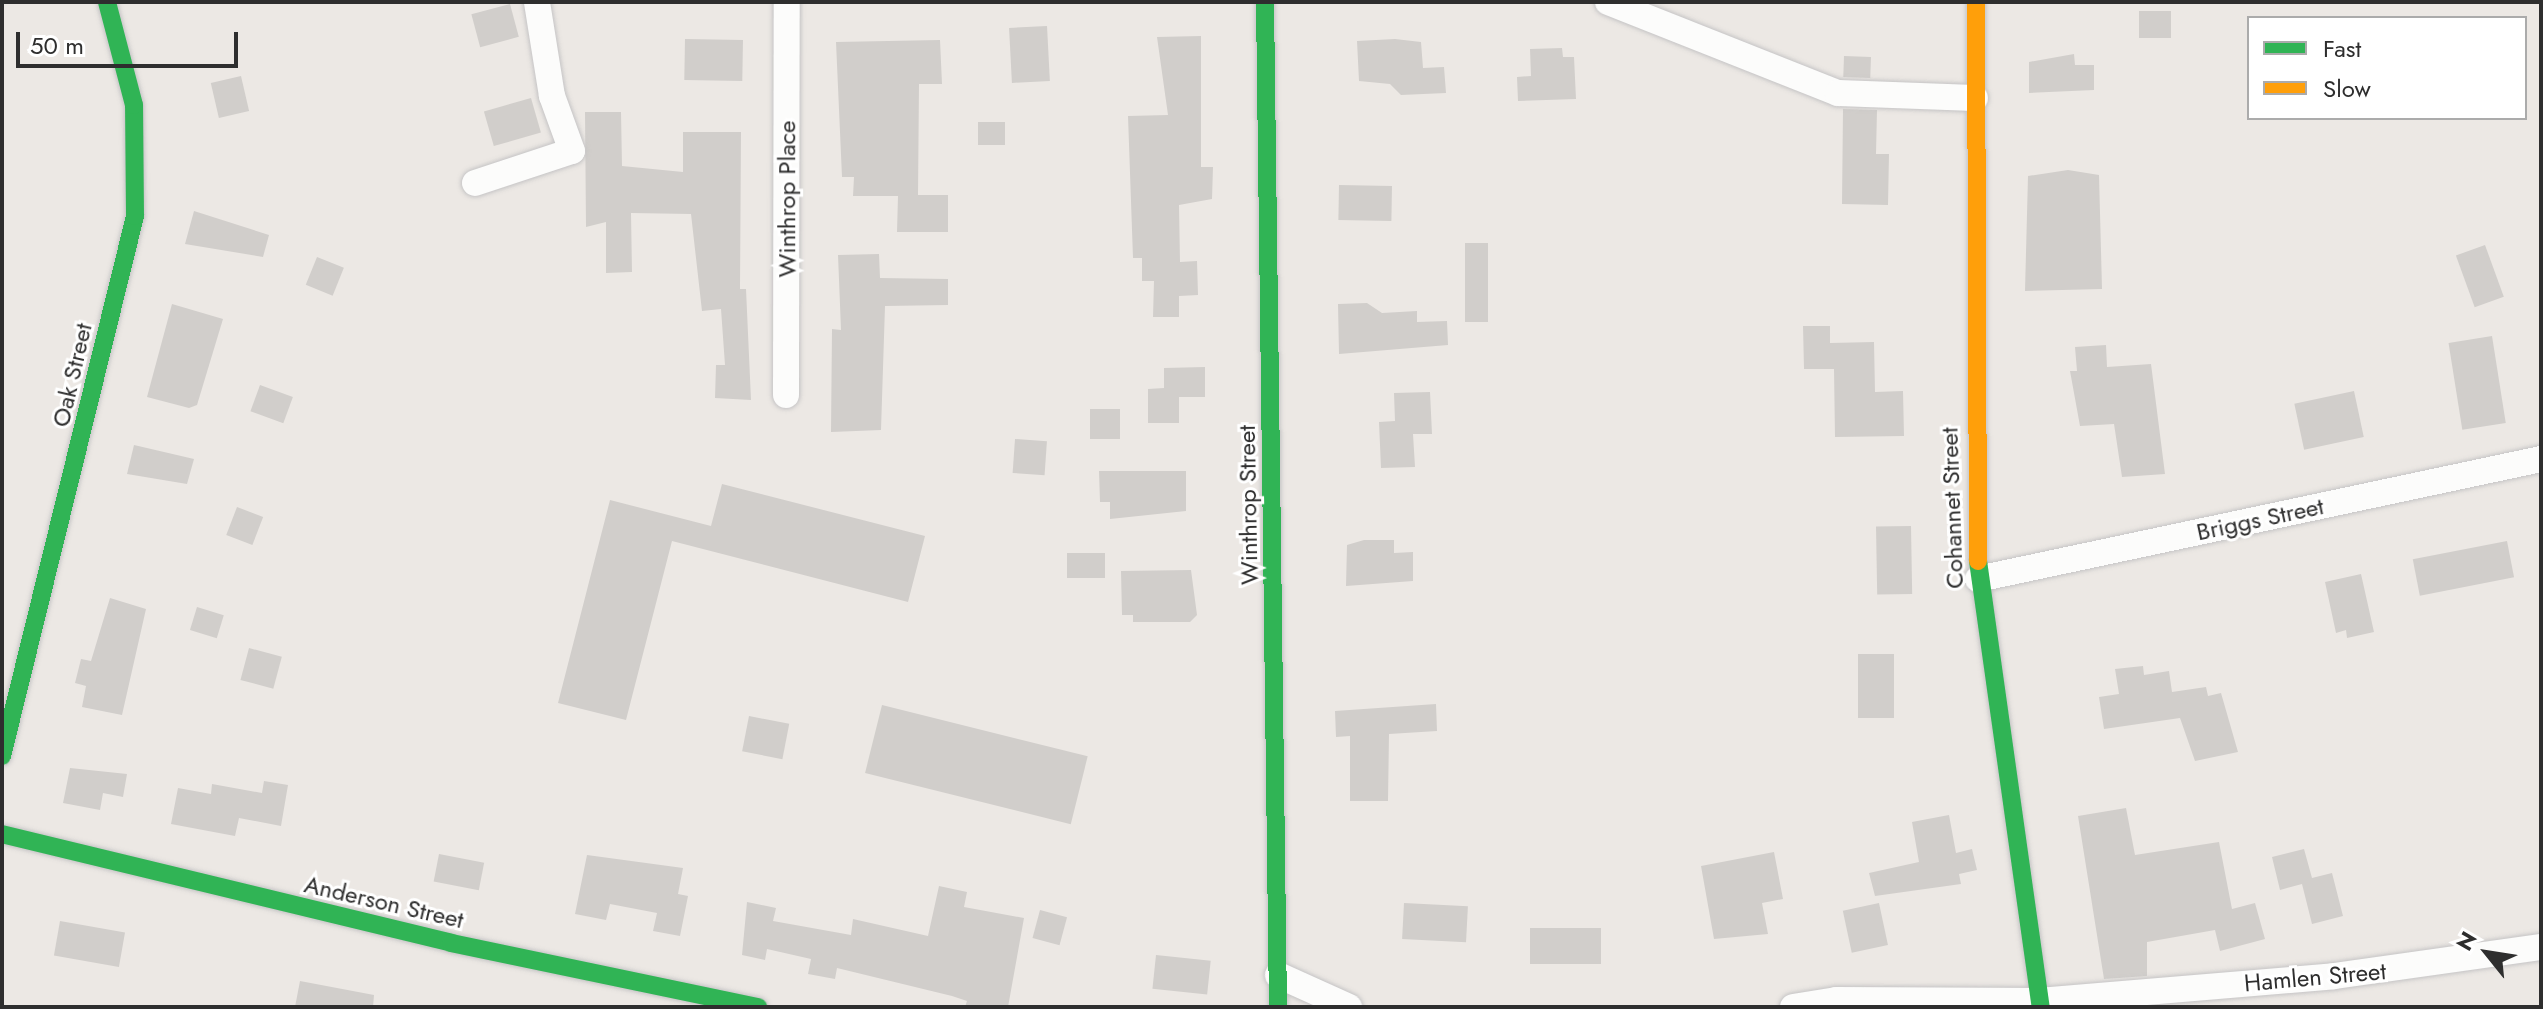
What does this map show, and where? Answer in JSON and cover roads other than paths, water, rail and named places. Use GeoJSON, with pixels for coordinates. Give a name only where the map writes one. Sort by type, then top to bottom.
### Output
{"type":"FeatureCollection","features":[{"type":"Feature","properties":{"kind":"main road","name":"Oak Street"},"geometry":{"type":"LineString","coordinates":[[2,756],[135,216],[134,105],[107,2]]}},
{"type":"Feature","properties":{"kind":"main road","name":"Winthrop Street"},"geometry":{"type":"LineString","coordinates":[[1265,2],[1278,1007]]}},
{"type":"Feature","properties":{"kind":"main road","name":"Cohannet Street"},"geometry":{"type":"LineString","coordinates":[[1976,2],[1978,579],[2040,1004]]}},
{"type":"Feature","properties":{"kind":"main road","name":"Anderson Street"},"geometry":{"type":"LineString","coordinates":[[2,834],[451,943],[758,1007]]}},
{"type":"Feature","properties":{"kind":"street"},"geometry":{"type":"LineString","coordinates":[[475,183],[572,151],[552,96],[537,2]]}},
{"type":"Feature","properties":{"kind":"street","name":"Winthrop Place"},"geometry":{"type":"LineString","coordinates":[[786,395],[787,2]]}},
{"type":"Feature","properties":{"kind":"street"},"geometry":{"type":"LineString","coordinates":[[1608,2],[1838,93],[1975,98]]}},
{"type":"Feature","properties":{"kind":"street","name":"Briggs Street"},"geometry":{"type":"LineString","coordinates":[[1978,579],[2541,459]]}},
{"type":"Feature","properties":{"kind":"street","name":"Hamlen Street"},"geometry":{"type":"LineString","coordinates":[[1793,1007],[1836,1000],[2040,1004],[2334,976],[2541,947]]}},
{"type":"Feature","properties":{"kind":"street"},"geometry":{"type":"LineString","coordinates":[[1278,975],[1349,1007]]}}]}
